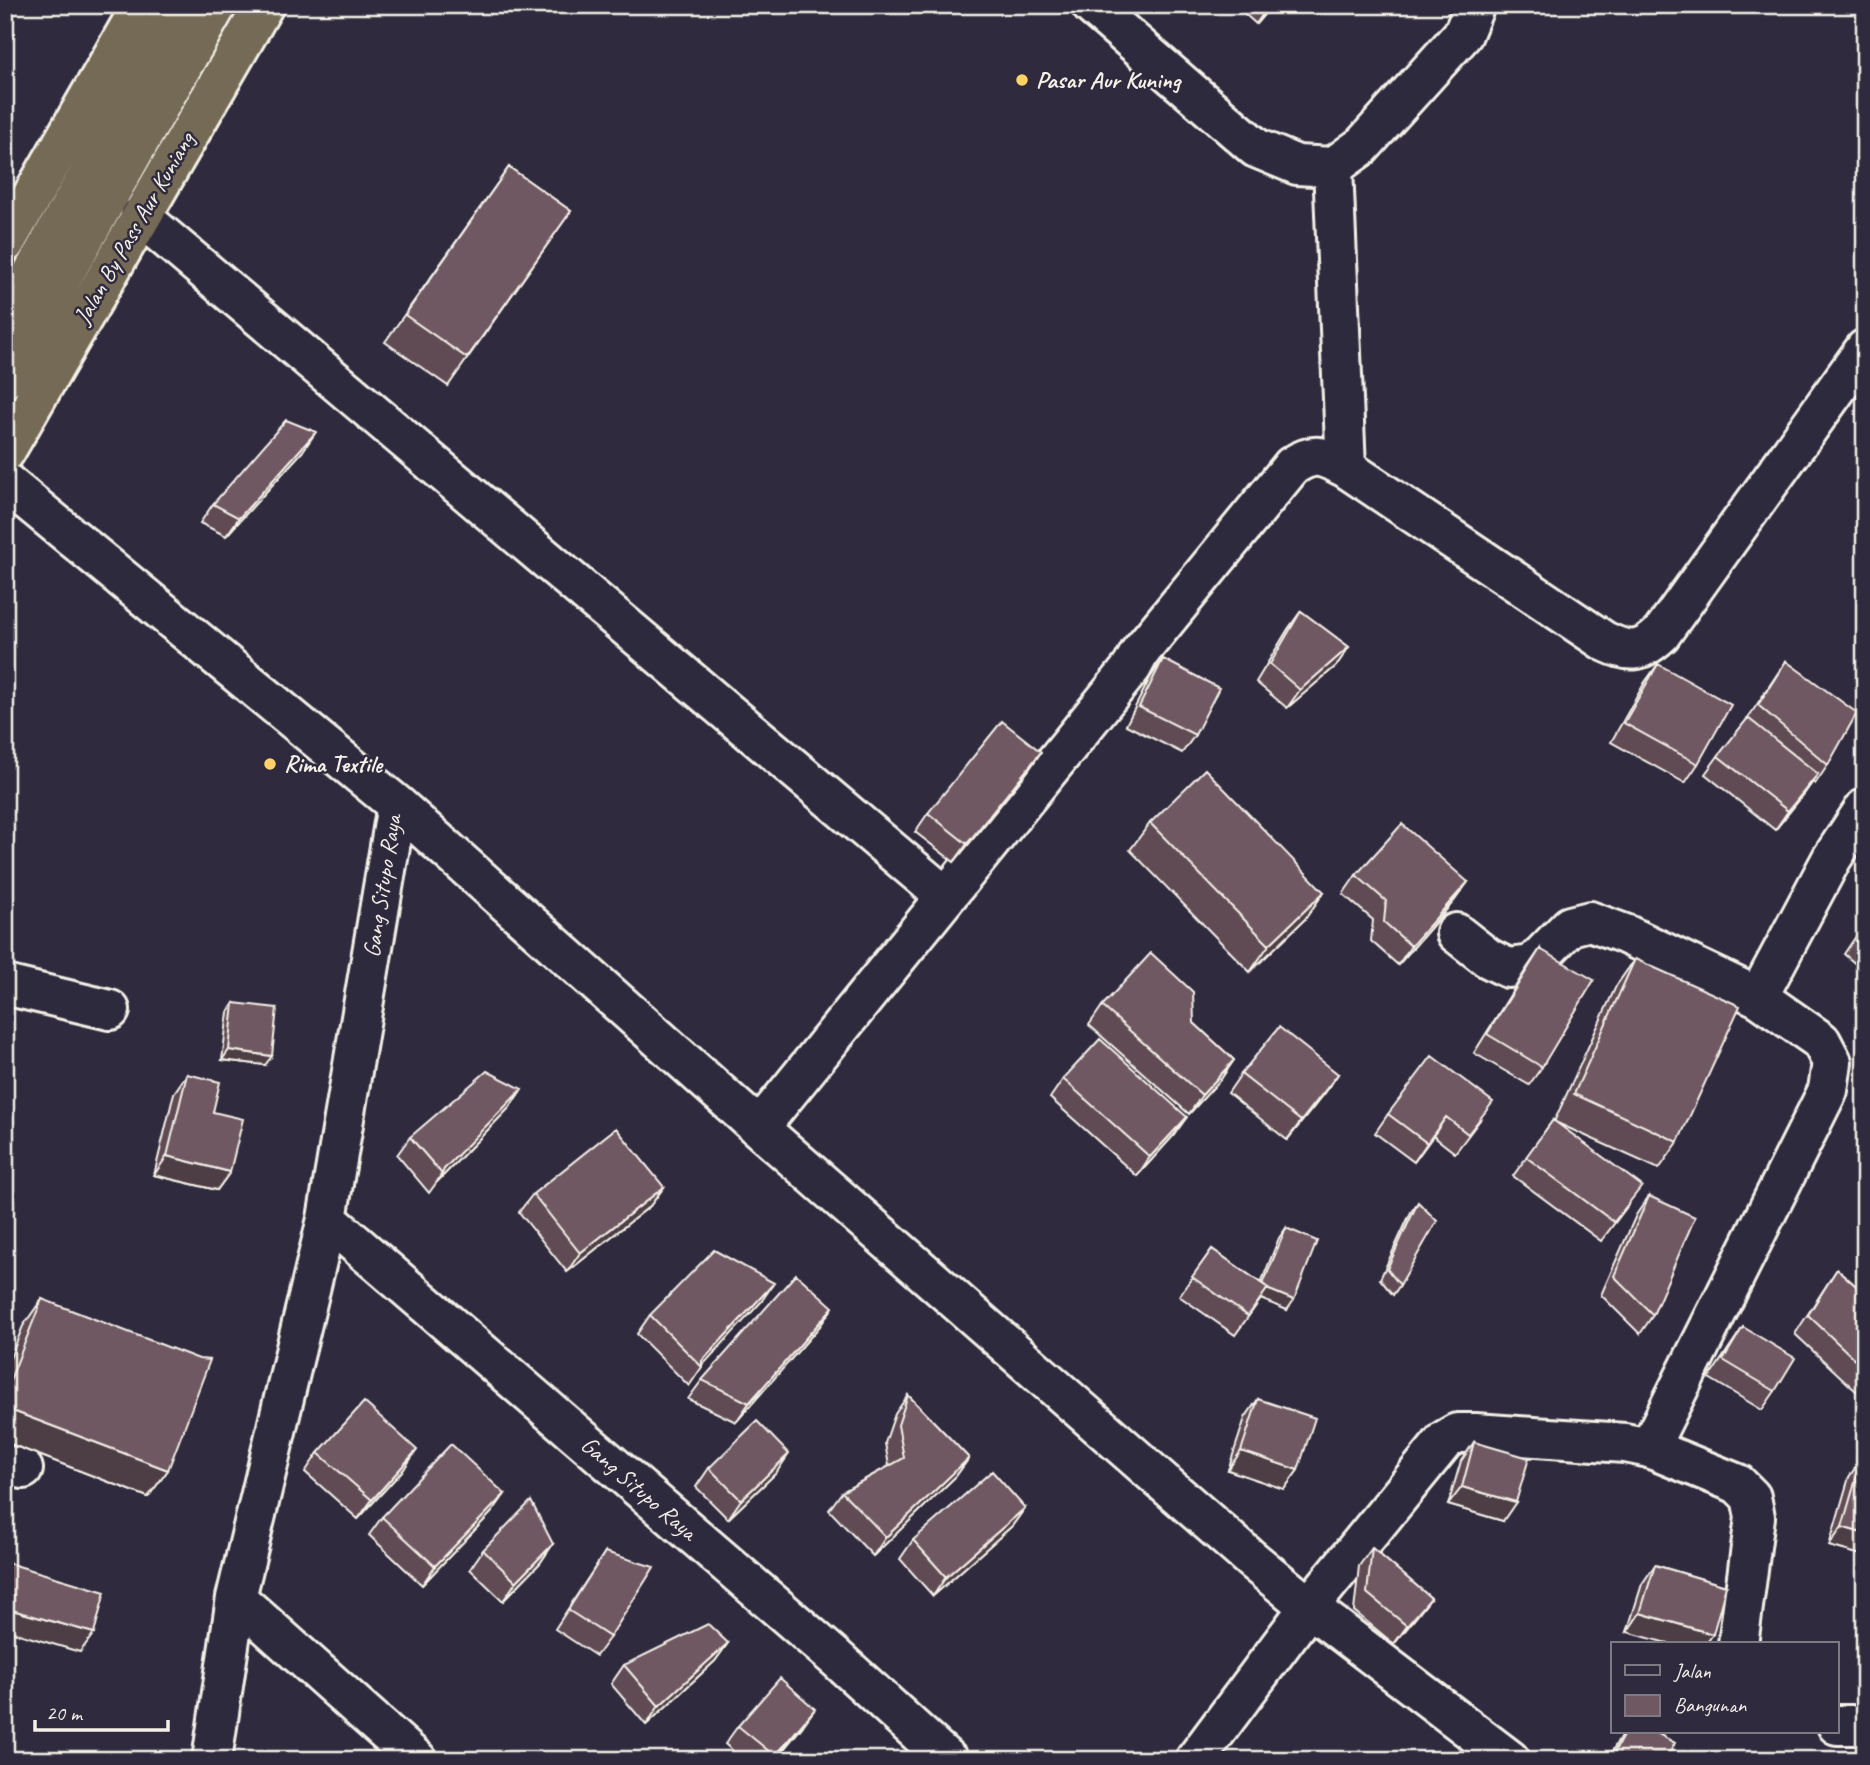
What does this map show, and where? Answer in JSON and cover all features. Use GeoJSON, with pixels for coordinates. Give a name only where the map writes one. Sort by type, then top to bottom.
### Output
{"type":"FeatureCollection","features":[{"type":"Feature","properties":{"kind":"highway"},"geometry":{"type":"LineString","coordinates":[[5,243],[142,5]]}},
{"type":"Feature","properties":{"kind":"highway"},"geometry":{"type":"LineString","coordinates":[[5,323],[184,5]]}},
{"type":"Feature","properties":{"kind":"highway","name":"Jalan By Pass Aur Kuniang"},"geometry":{"type":"LineString","coordinates":[[5,379],[217,5]]}},
{"type":"Feature","properties":{"kind":"highway","name":"Jalan By Pass Aur Kuniang"},"geometry":{"type":"LineString","coordinates":[[5,452],[264,5]]}},
{"type":"Feature","properties":{"kind":"street"},"geometry":{"type":"LineString","coordinates":[[1091,5],[1256,148],[1297,164],[1333,167],[1362,146],[1463,34],[1475,5]]}},
{"type":"Feature","properties":{"kind":"street"},"geometry":{"type":"LineString","coordinates":[[1333,167],[1346,468]]}},
{"type":"Feature","properties":{"kind":"street"},"geometry":{"type":"LineString","coordinates":[[140,216],[945,896]]}},
{"type":"Feature","properties":{"kind":"street"},"geometry":{"type":"LineString","coordinates":[[759,1128],[1292,466],[1306,457],[1325,457],[1346,468],[1604,641],[1624,650],[1647,647],[1661,634],[1865,349]]}},
{"type":"Feature","properties":{"kind":"street","name":"Gang Situpo Raya"},"geometry":{"type":"LineString","coordinates":[[5,482],[397,805],[327,1219],[236,1598],[212,1760]]}},
{"type":"Feature","properties":{"kind":"street"},"geometry":{"type":"LineString","coordinates":[[397,805],[759,1128],[1309,1607],[1510,1760]]}},
{"type":"Feature","properties":{"kind":"street"},"geometry":{"type":"LineString","coordinates":[[1758,997],[1832,858],[1865,808]]}},
{"type":"Feature","properties":{"kind":"street"},"geometry":{"type":"LineString","coordinates":[[1456,933],[1488,958],[1508,968],[1532,965],[1570,926],[1590,921],[1625,933],[1758,997],[1821,1041],[1832,1062],[1828,1090],[1665,1411],[1649,1448]]}},
{"type":"Feature","properties":{"kind":"street"},"geometry":{"type":"LineString","coordinates":[[5,985],[110,1010]]}},
{"type":"Feature","properties":{"kind":"street","name":"Gang Situpo Raya"},"geometry":{"type":"LineString","coordinates":[[327,1219],[836,1658],[948,1760]]}},
{"type":"Feature","properties":{"kind":"street"},"geometry":{"type":"LineString","coordinates":[[1195,1760],[1309,1607],[1436,1450],[1458,1433],[1625,1443],[1649,1448],[1738,1484],[1751,1497],[1755,1517],[1738,1642]]}},
{"type":"Feature","properties":{"kind":"street"},"geometry":{"type":"LineString","coordinates":[[236,1598],[417,1760]]}},
{"type":"Feature","properties":{"kind":"street"},"geometry":{"type":"LineString","coordinates":[[1839,1725],[1865,1726]]}},
{"type":"Feature","properties":{"kind":"building"},"geometry":{"type":"Polygon","coordinates":[[[509,167],[571,211],[467,358],[405,315],[509,167]]]}},
{"type":"Feature","properties":{"kind":"building"},"geometry":{"type":"Polygon","coordinates":[[[286,420],[316,432],[239,518],[213,504],[286,420]]]}},
{"type":"Feature","properties":{"kind":"building"},"geometry":{"type":"Polygon","coordinates":[[[1301,611],[1349,647],[1300,690],[1270,664],[1301,611]]]}},
{"type":"Feature","properties":{"kind":"building"},"geometry":{"type":"Polygon","coordinates":[[[1163,659],[1219,688],[1195,735],[1139,707],[1163,659]]]}},
{"type":"Feature","properties":{"kind":"building"},"geometry":{"type":"Polygon","coordinates":[[[1786,661],[1857,713],[1828,765],[1758,705],[1786,661]]]}},
{"type":"Feature","properties":{"kind":"building"},"geometry":{"type":"Polygon","coordinates":[[[1658,664],[1731,705],[1698,764],[1624,723],[1658,664]]]}},
{"type":"Feature","properties":{"kind":"building"},"geometry":{"type":"Polygon","coordinates":[[[1748,718],[1818,774],[1788,811],[1718,756],[1748,718]]]}},
{"type":"Feature","properties":{"kind":"building"},"geometry":{"type":"Polygon","coordinates":[[[1002,721],[1041,752],[967,844],[928,813],[1002,721]]]}},
{"type":"Feature","properties":{"kind":"building"},"geometry":{"type":"Polygon","coordinates":[[[1205,769],[1324,892],[1269,945],[1150,823],[1205,769]]]}},
{"type":"Feature","properties":{"kind":"building"},"geometry":{"type":"Polygon","coordinates":[[[1402,824],[1468,882],[1411,946],[1384,922],[1386,901],[1356,875],[1402,824]]]}},
{"type":"Feature","properties":{"kind":"building"},"geometry":{"type":"Polygon","coordinates":[[[1865,924],[1865,942],[1857,935],[1865,924]]]}},
{"type":"Feature","properties":{"kind":"building"},"geometry":{"type":"Polygon","coordinates":[[[1540,949],[1594,980],[1542,1067],[1487,1034],[1540,949]]]}},
{"type":"Feature","properties":{"kind":"building"},"geometry":{"type":"Polygon","coordinates":[[[1151,953],[1193,992],[1194,1023],[1234,1060],[1202,1095],[1102,1006],[1151,953]]]}},
{"type":"Feature","properties":{"kind":"building"},"geometry":{"type":"Polygon","coordinates":[[[1635,959],[1740,1006],[1678,1142],[1574,1094],[1635,959]]]}},
{"type":"Feature","properties":{"kind":"building"},"geometry":{"type":"Polygon","coordinates":[[[234,1003],[277,1008],[272,1056],[229,1050],[234,1003]]]}},
{"type":"Feature","properties":{"kind":"building"},"geometry":{"type":"Polygon","coordinates":[[[1279,1027],[1338,1074],[1301,1121],[1241,1074],[1279,1027]]]}},
{"type":"Feature","properties":{"kind":"building"},"geometry":{"type":"Polygon","coordinates":[[[1100,1039],[1187,1117],[1150,1157],[1063,1079],[1100,1039]]]}},
{"type":"Feature","properties":{"kind":"building"},"geometry":{"type":"Polygon","coordinates":[[[1432,1056],[1493,1102],[1468,1134],[1446,1117],[1427,1143],[1388,1114],[1432,1056]]]}},
{"type":"Feature","properties":{"kind":"building"},"geometry":{"type":"Polygon","coordinates":[[[487,1071],[522,1089],[442,1174],[410,1137],[487,1071]]]}},
{"type":"Feature","properties":{"kind":"building"},"geometry":{"type":"Polygon","coordinates":[[[187,1074],[220,1082],[213,1112],[243,1119],[230,1172],[167,1156],[187,1074]]]}},
{"type":"Feature","properties":{"kind":"building"},"geometry":{"type":"Polygon","coordinates":[[[1553,1120],[1642,1186],[1614,1222],[1526,1157],[1553,1120]]]}},
{"type":"Feature","properties":{"kind":"building"},"geometry":{"type":"Polygon","coordinates":[[[616,1128],[664,1187],[580,1253],[533,1194],[616,1128]]]}},
{"type":"Feature","properties":{"kind":"building"},"geometry":{"type":"Polygon","coordinates":[[[1649,1196],[1695,1217],[1653,1315],[1614,1276],[1649,1196]]]}},
{"type":"Feature","properties":{"kind":"building"},"geometry":{"type":"Polygon","coordinates":[[[1418,1202],[1437,1221],[1400,1285],[1387,1269],[1418,1202]]]}},
{"type":"Feature","properties":{"kind":"building"},"geometry":{"type":"Polygon","coordinates":[[[1286,1228],[1317,1241],[1294,1300],[1267,1289],[1263,1284],[1286,1228]]]}},
{"type":"Feature","properties":{"kind":"building"},"geometry":{"type":"Polygon","coordinates":[[[1212,1249],[1268,1288],[1248,1316],[1192,1277],[1212,1249]]]}},
{"type":"Feature","properties":{"kind":"building"},"geometry":{"type":"Polygon","coordinates":[[[714,1250],[774,1283],[702,1361],[702,1367],[650,1315],[714,1250]]]}},
{"type":"Feature","properties":{"kind":"building"},"geometry":{"type":"Polygon","coordinates":[[[1837,1269],[1865,1294],[1865,1369],[1808,1315],[1837,1269]]]}},
{"type":"Feature","properties":{"kind":"building"},"geometry":{"type":"Polygon","coordinates":[[[796,1274],[833,1307],[749,1403],[702,1380],[796,1274]]]}},
{"type":"Feature","properties":{"kind":"building"},"geometry":{"type":"Polygon","coordinates":[[[42,1299],[199,1359],[210,1360],[168,1470],[5,1408],[5,1393],[42,1299]]]}},
{"type":"Feature","properties":{"kind":"building"},"geometry":{"type":"Polygon","coordinates":[[[1743,1327],[1795,1358],[1775,1391],[1723,1360],[1743,1327]]]}},
{"type":"Feature","properties":{"kind":"building"},"geometry":{"type":"Polygon","coordinates":[[[908,1395],[969,1458],[886,1537],[842,1492],[904,1458],[898,1425],[908,1395]]]}},
{"type":"Feature","properties":{"kind":"building"},"geometry":{"type":"Polygon","coordinates":[[[1258,1399],[1315,1418],[1298,1470],[1241,1451],[1258,1399]]]}},
{"type":"Feature","properties":{"kind":"building"},"geometry":{"type":"Polygon","coordinates":[[[364,1402],[417,1450],[372,1500],[318,1453],[364,1402]]]}},
{"type":"Feature","properties":{"kind":"building"},"geometry":{"type":"Polygon","coordinates":[[[757,1421],[789,1454],[741,1500],[709,1468],[757,1421]]]}},
{"type":"Feature","properties":{"kind":"building"},"geometry":{"type":"Polygon","coordinates":[[[1474,1442],[1529,1458],[1516,1502],[1462,1487],[1474,1442]]]}},
{"type":"Feature","properties":{"kind":"building"},"geometry":{"type":"Polygon","coordinates":[[[451,1444],[505,1494],[435,1566],[382,1517],[451,1444]]]}},
{"type":"Feature","properties":{"kind":"building"},"geometry":{"type":"Polygon","coordinates":[[[1862,1458],[1865,1459],[1865,1534],[1842,1527],[1862,1458]]]}},
{"type":"Feature","properties":{"kind":"building"},"geometry":{"type":"Polygon","coordinates":[[[992,1471],[1025,1508],[946,1577],[913,1540],[992,1471]]]}},
{"type":"Feature","properties":{"kind":"building"},"geometry":{"type":"Polygon","coordinates":[[[531,1501],[553,1544],[516,1582],[483,1550],[531,1501]]]}},
{"type":"Feature","properties":{"kind":"building"},"geometry":{"type":"Polygon","coordinates":[[[1372,1548],[1431,1598],[1407,1626],[1367,1593],[1372,1548]]]}},
{"type":"Feature","properties":{"kind":"building"},"geometry":{"type":"Polygon","coordinates":[[[605,1552],[654,1567],[610,1637],[568,1610],[605,1552]]]}},
{"type":"Feature","properties":{"kind":"building"},"geometry":{"type":"Polygon","coordinates":[[[8,1563],[105,1592],[94,1633],[5,1608],[5,1571],[8,1563]]]}},
{"type":"Feature","properties":{"kind":"building"},"geometry":{"type":"Polygon","coordinates":[[[1655,1565],[1726,1586],[1713,1634],[1640,1613],[1655,1565]]]}},
{"type":"Feature","properties":{"kind":"building"},"geometry":{"type":"Polygon","coordinates":[[[708,1624],[728,1643],[659,1706],[624,1665],[708,1624]]]}},
{"type":"Feature","properties":{"kind":"building"},"geometry":{"type":"Polygon","coordinates":[[[780,1678],[815,1709],[775,1756],[738,1726],[780,1678]]]}},
{"type":"Feature","properties":{"kind":"building"},"geometry":{"type":"Polygon","coordinates":[[[1624,1734],[1659,1734],[1675,1743],[1666,1760],[1610,1760],[1624,1734]]]}},
{"type":"Feature","properties":{"kind":"place","name":"Pasar Aur Kuning"},"geometry":{"type":"Point","coordinates":[1022,80]}},
{"type":"Feature","properties":{"kind":"place","name":"Rima Textile"},"geometry":{"type":"Point","coordinates":[270,764]}}]}
